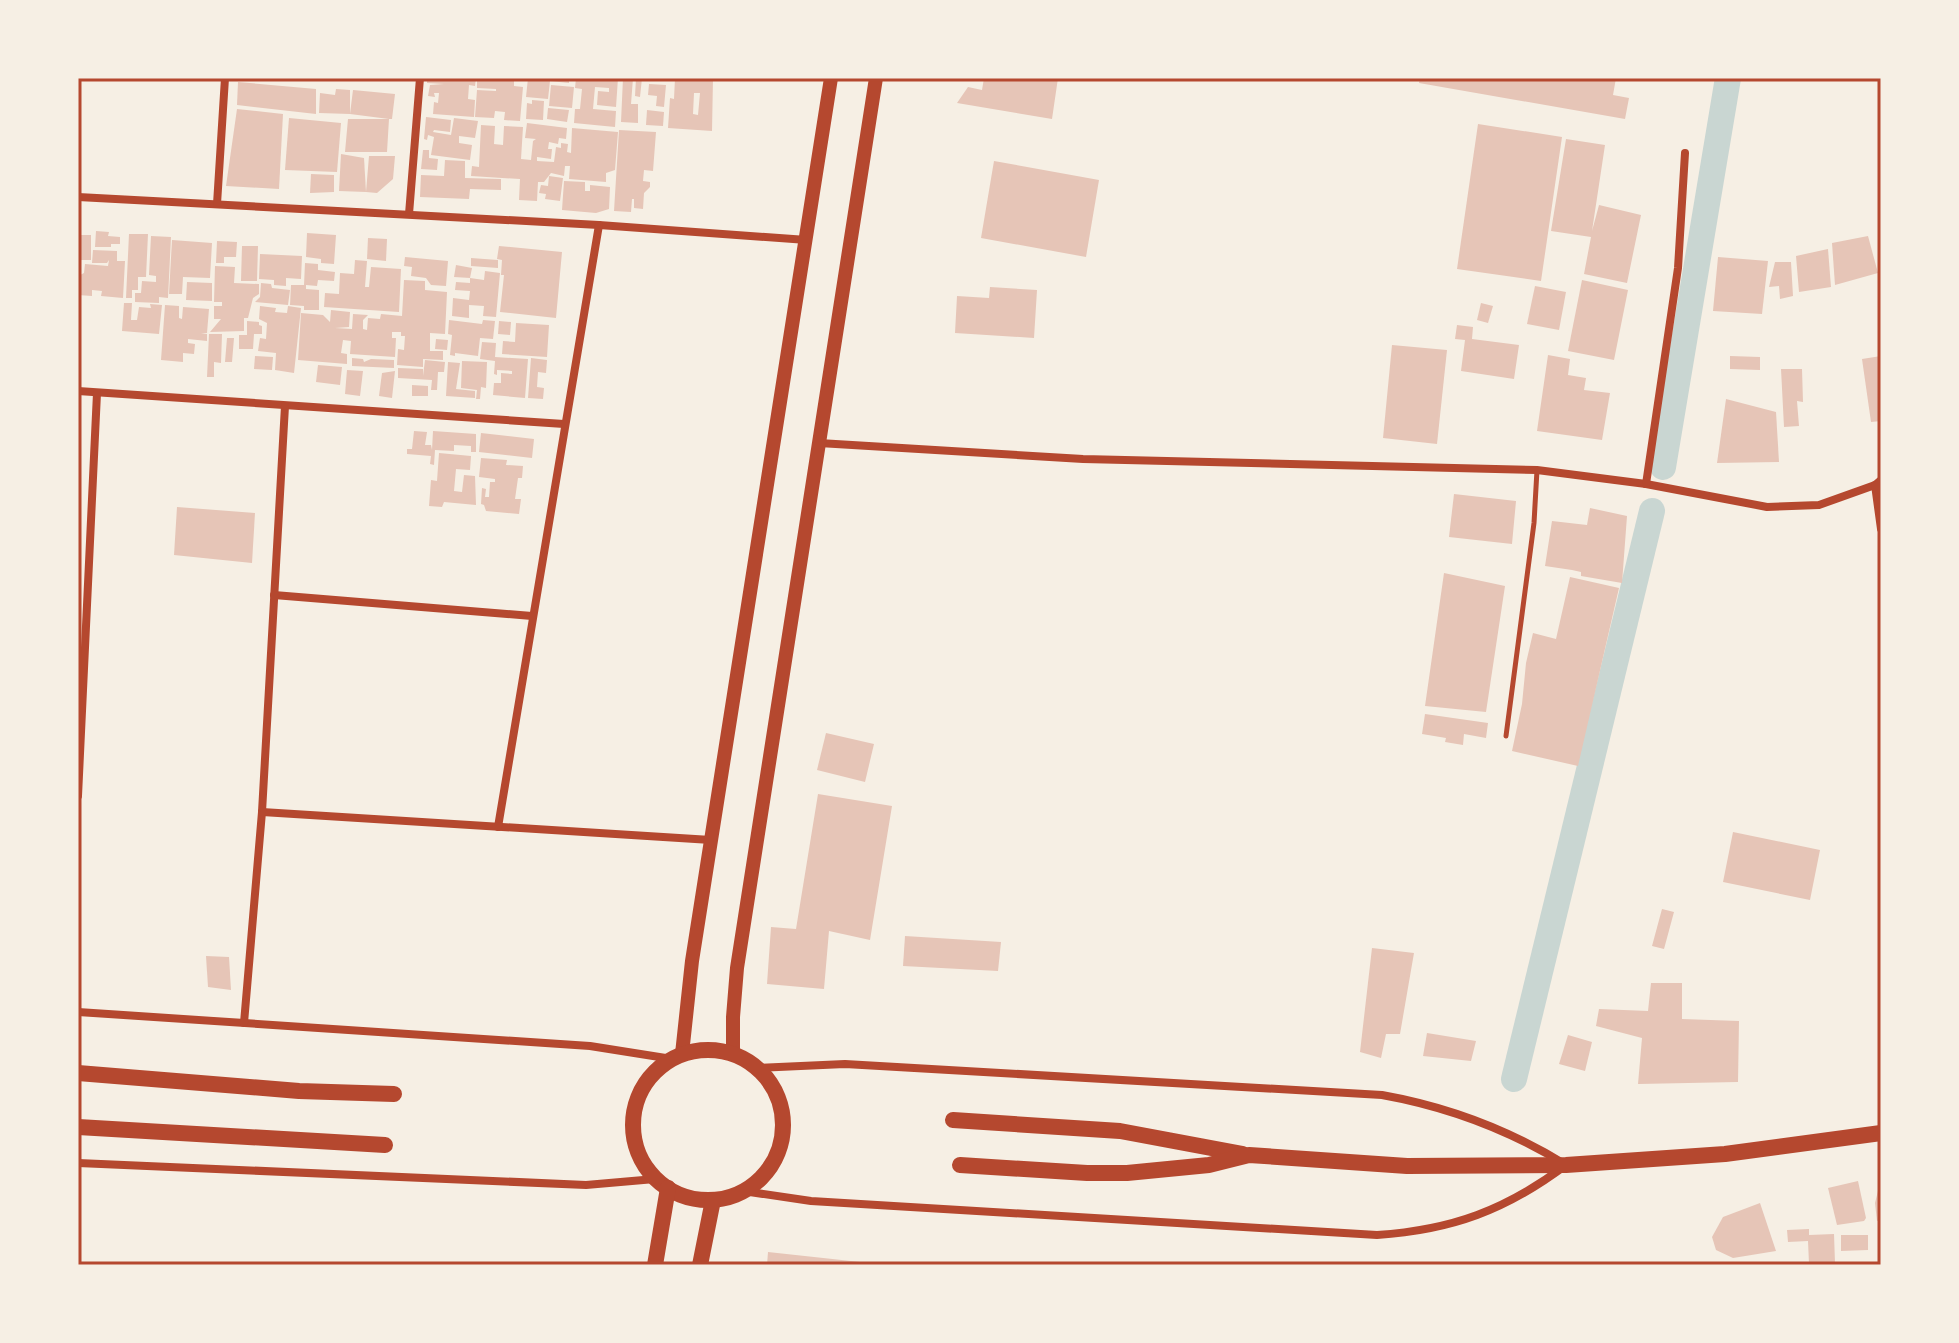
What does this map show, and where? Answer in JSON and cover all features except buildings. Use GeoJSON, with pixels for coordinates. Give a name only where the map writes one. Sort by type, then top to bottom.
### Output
{"type":"FeatureCollection","features":[{"type":"Feature","properties":{"kind":"main road"},"geometry":{"type":"LineString","coordinates":[[707,1050],[733,1054],[757,1068],[776,1093],[781,1109],[782,1133],[776,1157],[768,1171],[743,1191],[713,1200],[682,1195],[662,1183],[638,1153],[632,1122],[640,1091],[659,1067],[677,1056],[707,1050]]}},
{"type":"Feature","properties":{"kind":"main road"},"geometry":{"type":"LineString","coordinates":[[78,1073],[299,1091],[394,1094]]}},
{"type":"Feature","properties":{"kind":"main road"},"geometry":{"type":"LineString","coordinates":[[953,1120],[1120,1131],[1249,1155],[1407,1166],[1566,1165],[1725,1154],[1881,1133]]}},
{"type":"Feature","properties":{"kind":"main road"},"geometry":{"type":"LineString","coordinates":[[78,1127],[385,1145]]}},
{"type":"Feature","properties":{"kind":"main road"},"geometry":{"type":"LineString","coordinates":[[960,1165],[1127,1173],[1209,1165],[1249,1155]]}},
{"type":"Feature","properties":{"kind":"main road"},"geometry":{"type":"LineString","coordinates":[[655,1265],[662,1183]]}},
{"type":"Feature","properties":{"kind":"main road"},"geometry":{"type":"LineString","coordinates":[[700,1265],[713,1200]]}},
{"type":"Feature","properties":{"kind":"street"},"geometry":{"type":"LineString","coordinates":[[217,204],[225,78]]}},
{"type":"Feature","properties":{"kind":"street"},"geometry":{"type":"LineString","coordinates":[[409,214],[420,78]]}},
{"type":"Feature","properties":{"kind":"street"},"geometry":{"type":"LineString","coordinates":[[78,1012],[590,1046],[677,1056],[808,240],[831,78]]}},
{"type":"Feature","properties":{"kind":"street"},"geometry":{"type":"LineString","coordinates":[[733,1054],[737,968],[876,78]]}},
{"type":"Feature","properties":{"kind":"street"},"geometry":{"type":"LineString","coordinates":[[1646,484],[1678,268],[1685,153]]}},
{"type":"Feature","properties":{"kind":"street"},"geometry":{"type":"LineString","coordinates":[[78,197],[599,225],[808,240]]}},
{"type":"Feature","properties":{"kind":"street"},"geometry":{"type":"LineString","coordinates":[[498,827],[599,225]]}},
{"type":"Feature","properties":{"kind":"street"},"geometry":{"type":"LineString","coordinates":[[78,391],[564,424]]}},
{"type":"Feature","properties":{"kind":"street"},"geometry":{"type":"LineString","coordinates":[[78,796],[97,393]]}},
{"type":"Feature","properties":{"kind":"street"},"geometry":{"type":"LineString","coordinates":[[244,1023],[262,812],[285,406]]}},
{"type":"Feature","properties":{"kind":"street"},"geometry":{"type":"LineString","coordinates":[[819,443],[1083,459],[1537,470],[1646,484],[1767,507],[1819,505],[1878,483],[1881,529]]}},
{"type":"Feature","properties":{"kind":"street"},"geometry":{"type":"LineString","coordinates":[[274,595],[532,616]]}},
{"type":"Feature","properties":{"kind":"street"},"geometry":{"type":"LineString","coordinates":[[262,812],[711,840]]}},
{"type":"Feature","properties":{"kind":"street"},"geometry":{"type":"LineString","coordinates":[[743,1191],[811,1201],[1377,1235],[1445,1226],[1478,1217],[1539,1186],[1566,1165],[1509,1132],[1478,1120],[1382,1095],[845,1064],[757,1068]]}},
{"type":"Feature","properties":{"kind":"street"},"geometry":{"type":"LineString","coordinates":[[78,1163],[586,1185],[662,1183]]}},
{"type":"Feature","properties":{"kind":"lane"},"geometry":{"type":"LineString","coordinates":[[1506,736],[1534,523],[1537,470]]}},
{"type":"Feature","properties":{"kind":"waterway"},"geometry":{"type":"LineString","coordinates":[[1663,467],[1728,78]]}},
{"type":"Feature","properties":{"kind":"waterway"},"geometry":{"type":"LineString","coordinates":[[1514,1079],[1652,511]]}}]}
